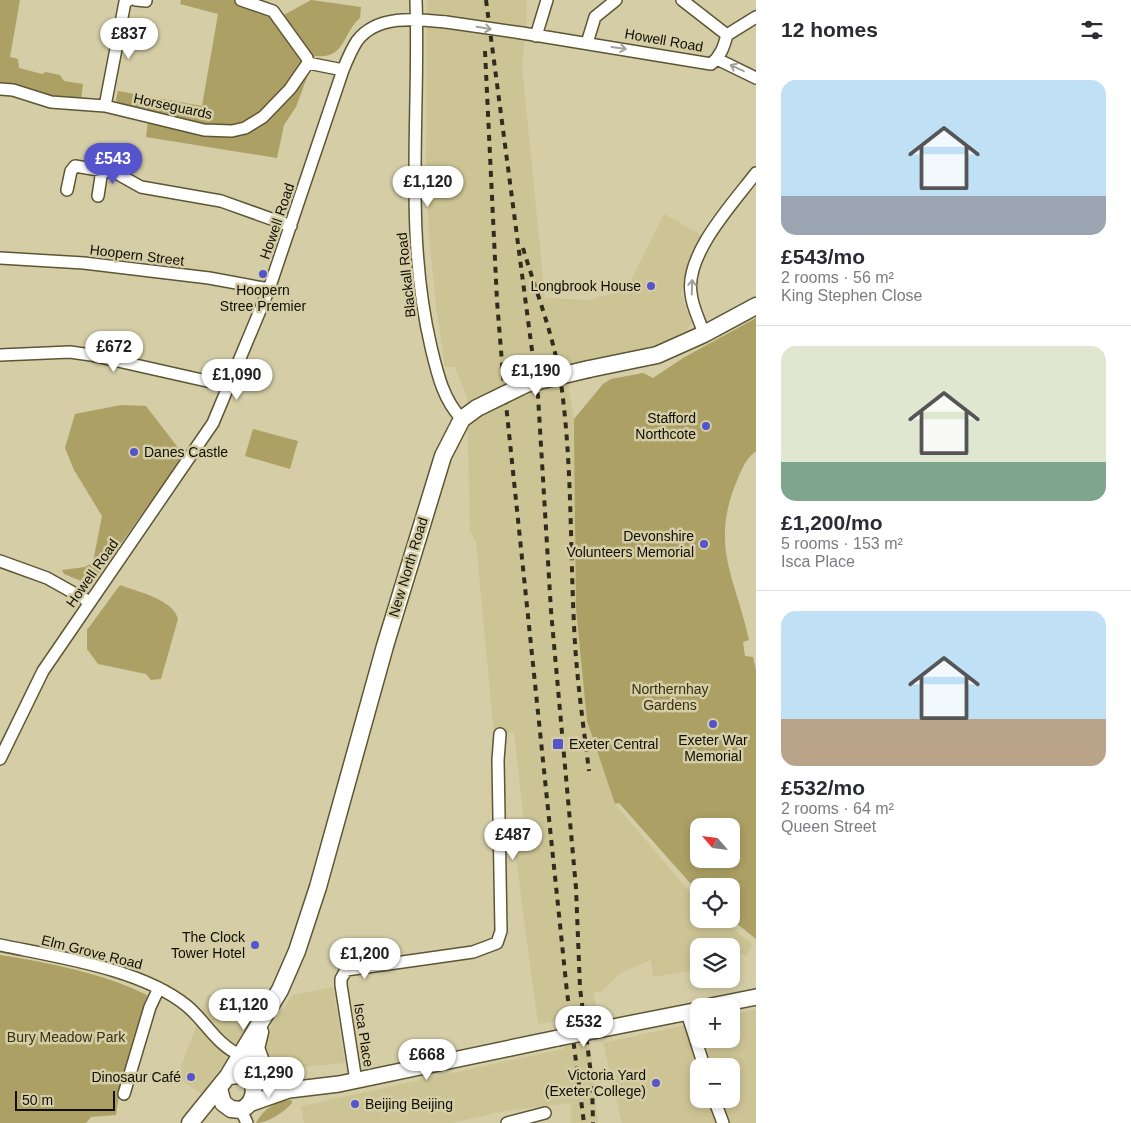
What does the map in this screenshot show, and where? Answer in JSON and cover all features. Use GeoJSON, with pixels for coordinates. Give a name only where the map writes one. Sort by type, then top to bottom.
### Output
{"type":"FeatureCollection","features":[{"type":"Feature","properties":{"kind":"main road","name":"New North Road"},"geometry":{"type":"LineString","coordinates":[[191,1123],[224,1082],[263,1020],[280,990],[303,935],[384,646],[442,456],[462,419],[477,408],[526,384],[589,368],[657,355],[704,334],[756,306]]}},
{"type":"Feature","properties":{"kind":"main road","name":"New North Road"},"geometry":{"type":"LineString","coordinates":[[191,1123],[206,1116],[242,1111],[254,1092],[251,1081],[263,1020]]}},
{"type":"Feature","properties":{"kind":"main road"},"geometry":{"type":"LineString","coordinates":[[256,1048],[265,1072],[283,1087]]}},
{"type":"Feature","properties":{"kind":"main road"},"geometry":{"type":"LineString","coordinates":[[242,1111],[223,1103],[224,1082],[236,1074],[251,1081]]}},
{"type":"Feature","properties":{"kind":"street"},"geometry":{"type":"LineString","coordinates":[[105,106],[125,2],[129,0]]}},
{"type":"Feature","properties":{"kind":"street"},"geometry":{"type":"LineString","coordinates":[[136,0],[146,0]]}},
{"type":"Feature","properties":{"kind":"street"},"geometry":{"type":"LineString","coordinates":[[241,0],[273,11],[307,58],[308,63],[343,70]]}},
{"type":"Feature","properties":{"kind":"street","name":"Blackall Road"},"geometry":{"type":"LineString","coordinates":[[416,0],[414,139],[416,232],[420,291],[438,377],[456,412],[462,419]]}},
{"type":"Feature","properties":{"kind":"street"},"geometry":{"type":"LineString","coordinates":[[536,36],[546,0]]}},
{"type":"Feature","properties":{"kind":"street"},"geometry":{"type":"LineString","coordinates":[[587,44],[594,17],[616,0]]}},
{"type":"Feature","properties":{"kind":"street"},"geometry":{"type":"LineString","coordinates":[[682,0],[727,35]]}},
{"type":"Feature","properties":{"kind":"street"},"geometry":{"type":"LineString","coordinates":[[714,62],[727,35],[756,17]]}},
{"type":"Feature","properties":{"kind":"street","name":"Howell Road"},"geometry":{"type":"LineString","coordinates":[[0,758],[43,671],[191,458],[213,423],[269,289],[343,70],[358,41],[370,30],[402,19],[446,22],[714,62],[756,78]]}},
{"type":"Feature","properties":{"kind":"street","name":"Horseguards"},"geometry":{"type":"LineString","coordinates":[[0,89],[14,90],[51,102],[105,106],[204,130],[232,131],[245,128],[263,117],[290,89],[308,63]]}},
{"type":"Feature","properties":{"kind":"street"},"geometry":{"type":"LineString","coordinates":[[67,190],[74,166],[102,170],[124,176],[141,187],[221,201],[291,226]]}},
{"type":"Feature","properties":{"kind":"street"},"geometry":{"type":"LineString","coordinates":[[98,196],[102,170]]}},
{"type":"Feature","properties":{"kind":"street"},"geometry":{"type":"LineString","coordinates":[[704,334],[690,293],[696,261],[709,235],[756,173]]}},
{"type":"Feature","properties":{"kind":"street","name":"Hoopern Street"},"geometry":{"type":"LineString","coordinates":[[0,258],[84,263],[209,278],[269,289]]}},
{"type":"Feature","properties":{"kind":"street"},"geometry":{"type":"LineString","coordinates":[[0,356],[70,352],[229,386]]}},
{"type":"Feature","properties":{"kind":"street"},"geometry":{"type":"LineString","coordinates":[[0,561],[47,578],[90,602]]}},
{"type":"Feature","properties":{"kind":"street","name":"Isca Place"},"geometry":{"type":"LineString","coordinates":[[356,1081],[341,984],[341,979],[346,970],[473,952],[494,945],[499,940],[501,932],[498,760],[500,734]]}},
{"type":"Feature","properties":{"kind":"street","name":"Elm Grove Road"},"geometry":{"type":"LineString","coordinates":[[0,945],[128,975],[159,988],[187,1006],[217,1040],[240,1055]]}},
{"type":"Feature","properties":{"kind":"street"},"geometry":{"type":"LineString","coordinates":[[124,1094],[150,1007],[159,988]]}},
{"type":"Feature","properties":{"kind":"street"},"geometry":{"type":"LineString","coordinates":[[740,1000],[756,997]]}},
{"type":"Feature","properties":{"kind":"street"},"geometry":{"type":"LineString","coordinates":[[251,1081],[283,1087],[356,1081],[558,1038],[690,1013]]}},
{"type":"Feature","properties":{"kind":"street"},"geometry":{"type":"LineString","coordinates":[[242,1111],[283,1087]]}},
{"type":"Feature","properties":{"kind":"street"},"geometry":{"type":"LineString","coordinates":[[717,1108],[723,1123]]}},
{"type":"Feature","properties":{"kind":"street"},"geometry":{"type":"LineString","coordinates":[[507,1123],[545,1113]]}},
{"type":"Feature","properties":{"kind":"shaded area"},"geometry":{"type":"Polygon","coordinates":[[[427,0],[527,0],[522,66],[545,298],[589,300],[626,290],[664,214],[703,236],[681,292],[691,323],[681,340],[620,357],[565,365],[574,419],[576,609],[587,721],[615,804],[690,892],[690,928],[733,928],[752,944],[747,956],[740,953],[740,938],[690,938],[690,971],[653,977],[651,960],[620,973],[602,991],[593,993],[597,1009],[587,1011],[598,1123],[571,1123],[571,1103],[503,1111],[453,1123],[304,1123],[301,1106],[563,1049],[560,1020],[538,1024],[515,851],[527,850],[514,732],[494,735],[476,542],[470,531],[467,397],[455,367],[445,367],[436,306],[429,235],[426,160],[427,0]]]}},
{"type":"Feature","properties":{"kind":"shaded area"},"geometry":{"type":"Polygon","coordinates":[[[333,987],[345,1063],[276,1070],[272,1066],[265,1046],[270,1028],[293,995],[333,987]]]}},
{"type":"Feature","properties":{"kind":"shaded area"},"geometry":{"type":"Polygon","coordinates":[[[223,994],[261,1012],[202,1094],[177,1077],[208,995],[223,994]]]}},
{"type":"Feature","properties":{"kind":"shaded area","name":"Victoria Yard (Exeter College)"},"geometry":{"type":"Polygon","coordinates":[[[756,1009],[756,1123],[622,1123],[603,1043],[690,1024],[690,1048],[740,1048],[740,1013],[756,1009]]]}},
{"type":"Feature","properties":{"kind":"green space"},"geometry":{"type":"Polygon","coordinates":[[[0,0],[20,0],[10,57],[18,59],[19,68],[42,74],[46,72],[60,75],[64,81],[83,84],[81,100],[61,98],[0,84],[0,0]]]}},
{"type":"Feature","properties":{"kind":"green space"},"geometry":{"type":"Polygon","coordinates":[[[181,0],[234,0],[282,16],[311,0],[361,7],[360,18],[338,50],[325,56],[315,56],[296,107],[284,125],[277,158],[146,137],[149,115],[120,108],[116,100],[118,91],[202,106],[218,14],[180,4],[181,0]]]}},
{"type":"Feature","properties":{"kind":"green space","name":"Northernhay Gardens"},"geometry":{"type":"Polygon","coordinates":[[[756,318],[756,451],[746,461],[729,506],[725,526],[725,545],[732,580],[749,640],[743,642],[745,656],[753,657],[756,670],[756,939],[740,926],[740,878],[690,878],[690,883],[619,803],[615,804],[587,721],[576,609],[574,419],[603,384],[611,379],[643,373],[653,378],[683,358],[756,318]]]}},
{"type":"Feature","properties":{"kind":"green space","name":"Danes Castle"},"geometry":{"type":"Polygon","coordinates":[[[121,405],[146,406],[186,458],[147,507],[94,580],[86,583],[64,574],[62,570],[85,567],[93,562],[102,516],[74,470],[65,448],[75,414],[121,405]]]}},
{"type":"Feature","properties":{"kind":"green space"},"geometry":{"type":"Polygon","coordinates":[[[253,429],[298,441],[290,469],[245,456],[253,429]]]}},
{"type":"Feature","properties":{"kind":"green space"},"geometry":{"type":"Polygon","coordinates":[[[120,585],[154,597],[175,612],[178,619],[161,679],[151,680],[146,674],[98,664],[87,649],[87,630],[120,585]]]}},
{"type":"Feature","properties":{"kind":"green space","name":"Bury Meadow Park"},"geometry":{"type":"Polygon","coordinates":[[[0,955],[57,965],[94,975],[147,995],[119,1095],[116,1115],[91,1117],[86,1123],[0,1123],[0,955]]]}},
{"type":"Feature","properties":{"kind":"green space"},"geometry":{"type":"Polygon","coordinates":[[[292,1100],[289,1106],[276,1116],[261,1123],[256,1123],[266,1110],[281,1102],[292,1100]]]}},
{"type":"Feature","properties":{"kind":"railway"},"geometry":{"type":"LineString","coordinates":[[486,0],[538,396],[551,611],[576,888],[580,988],[592,1082],[593,1123]]}},
{"type":"Feature","properties":{"kind":"railway"},"geometry":{"type":"LineString","coordinates":[[485,51],[497,301],[503,375],[567,992],[584,1123]]}},
{"type":"Feature","properties":{"kind":"railway"},"geometry":{"type":"LineString","coordinates":[[523,248],[558,366],[565,413],[575,643],[589,771]]}},
{"type":"Feature","properties":{"kind":"place","name":"Hoopern Stree Premier"},"geometry":{"type":"Point","coordinates":[263,274]}},
{"type":"Feature","properties":{"kind":"place","name":"Longbrook House"},"geometry":{"type":"Point","coordinates":[651,286]}},
{"type":"Feature","properties":{"kind":"place","name":"Stafford Northcote"},"geometry":{"type":"Point","coordinates":[706,426]}},
{"type":"Feature","properties":{"kind":"place","name":"Danes Castle"},"geometry":{"type":"Point","coordinates":[134,452]}},
{"type":"Feature","properties":{"kind":"place","name":"Devonshire Volunteers Memorial"},"geometry":{"type":"Point","coordinates":[704,544]}},
{"type":"Feature","properties":{"kind":"place","name":"Exeter War Memorial"},"geometry":{"type":"Point","coordinates":[713,724]}},
{"type":"Feature","properties":{"kind":"place","name":"Exeter Central"},"geometry":{"type":"Point","coordinates":[558,744]}},
{"type":"Feature","properties":{"kind":"place","name":"The Clock Tower Hotel"},"geometry":{"type":"Point","coordinates":[255,945]}},
{"type":"Feature","properties":{"kind":"place","name":"Dinosaur Café"},"geometry":{"type":"Point","coordinates":[191,1077]}},
{"type":"Feature","properties":{"kind":"place","name":"Victoria Yard (Exeter College)"},"geometry":{"type":"Point","coordinates":[656,1083]}},
{"type":"Feature","properties":{"kind":"place","name":"Beijing Beijing"},"geometry":{"type":"Point","coordinates":[355,1104]}}]}
